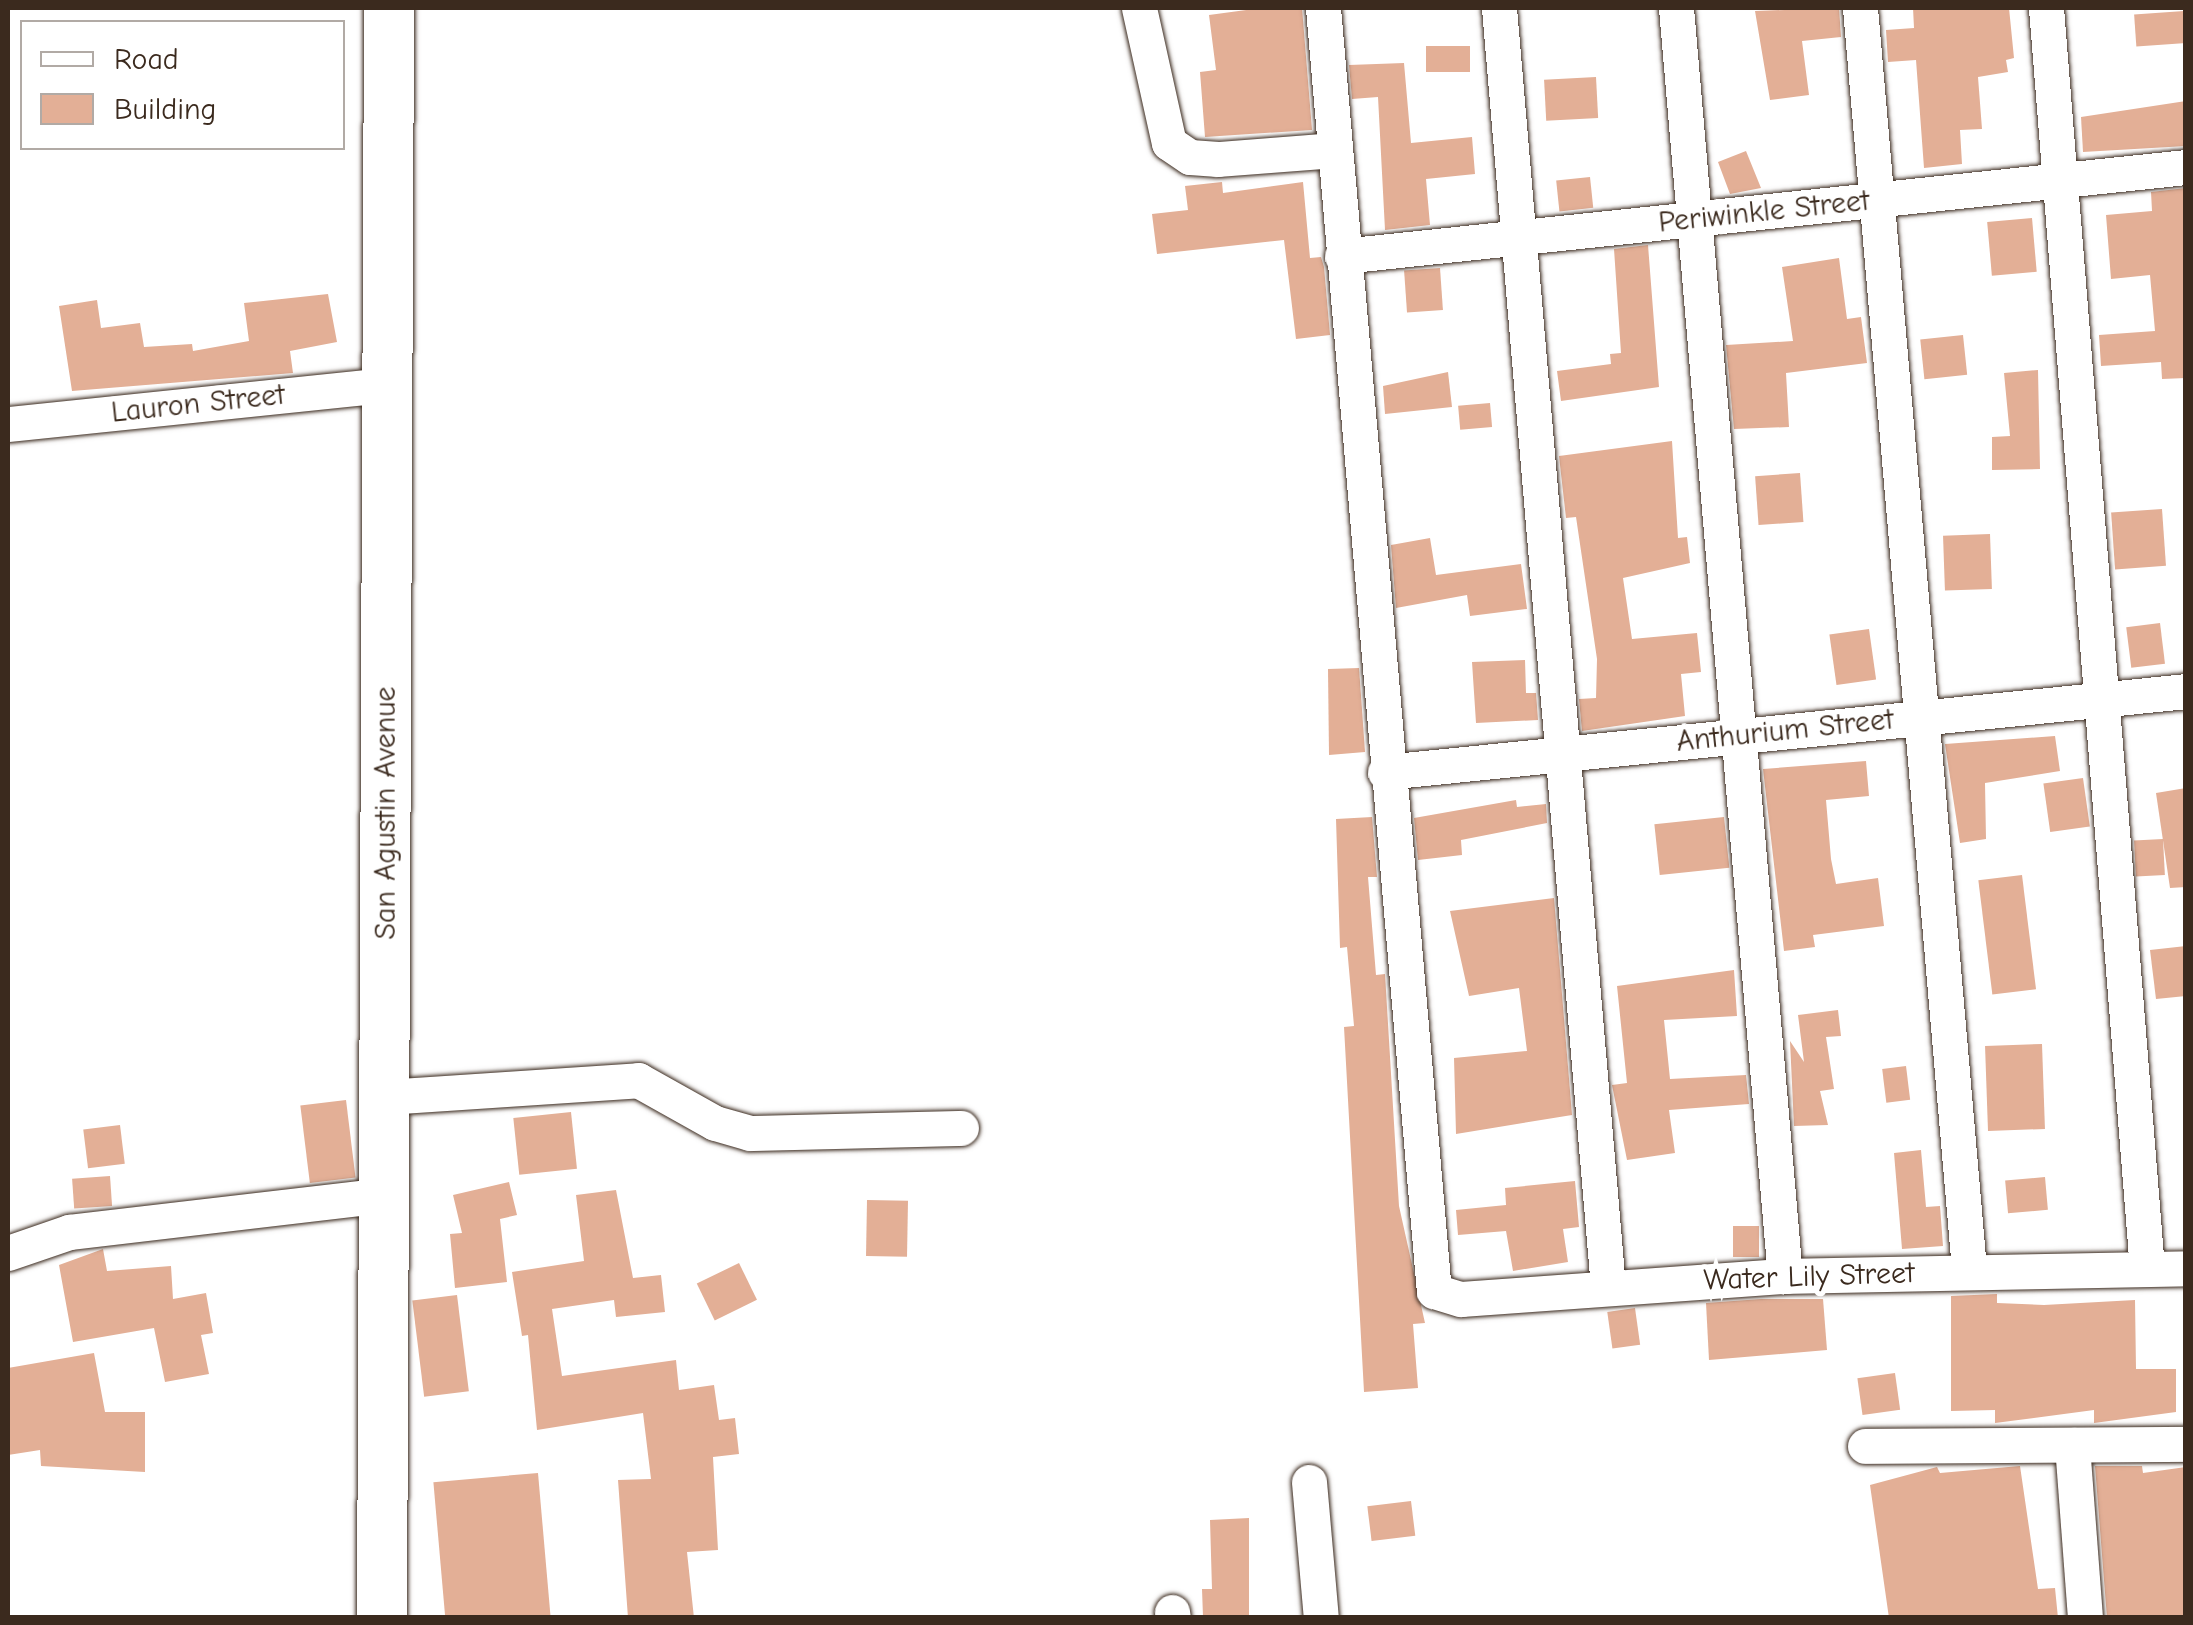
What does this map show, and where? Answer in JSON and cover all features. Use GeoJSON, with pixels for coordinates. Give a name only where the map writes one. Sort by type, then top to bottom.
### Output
{"type":"FeatureCollection","features":[{"type":"Feature","properties":{"kind":"street","name":"San Agustin Avenue"},"geometry":{"type":"LineString","coordinates":[[382,1618],[389,8]]}},
{"type":"Feature","properties":{"kind":"street"},"geometry":{"type":"LineString","coordinates":[[1138,8],[1169,143],[1190,157],[1334,150]]}},
{"type":"Feature","properties":{"kind":"street"},"geometry":{"type":"LineString","coordinates":[[1322,8],[1385,772]]}},
{"type":"Feature","properties":{"kind":"street"},"geometry":{"type":"LineString","coordinates":[[1499,8],[1608,1286]]}},
{"type":"Feature","properties":{"kind":"street"},"geometry":{"type":"LineString","coordinates":[[1676,8],[1785,1276]]}},
{"type":"Feature","properties":{"kind":"street"},"geometry":{"type":"LineString","coordinates":[[1860,8],[1969,1270]]}},
{"type":"Feature","properties":{"kind":"street"},"geometry":{"type":"LineString","coordinates":[[2046,8],[2147,1268]]}},
{"type":"Feature","properties":{"kind":"street","name":"Periwinkle Street"},"geometry":{"type":"LineString","coordinates":[[1342,256],[2186,167]]}},
{"type":"Feature","properties":{"kind":"street","name":"Lauron Street"},"geometry":{"type":"LineString","coordinates":[[8,424],[388,385]]}},
{"type":"Feature","properties":{"kind":"street","name":"Anthurium Street"},"geometry":{"type":"LineString","coordinates":[[1385,772],[2186,690]]}},
{"type":"Feature","properties":{"kind":"street","name":"Water Lily Street"},"geometry":{"type":"LineString","coordinates":[[1385,772],[1434,1292],[1461,1300],[1608,1286],[1785,1276],[2186,1268]]}},
{"type":"Feature","properties":{"kind":"street"},"geometry":{"type":"LineString","coordinates":[[384,1097],[638,1080],[715,1124],[750,1133],[960,1128]]}},
{"type":"Feature","properties":{"kind":"street"},"geometry":{"type":"LineString","coordinates":[[8,1252],[69,1232],[384,1195]]}},
{"type":"Feature","properties":{"kind":"street"},"geometry":{"type":"LineString","coordinates":[[1866,1446],[2186,1444]]}},
{"type":"Feature","properties":{"kind":"street"},"geometry":{"type":"LineString","coordinates":[[2072,1445],[2085,1618]]}},
{"type":"Feature","properties":{"kind":"street"},"geometry":{"type":"LineString","coordinates":[[1310,1482],[1321,1618]]}},
{"type":"Feature","properties":{"kind":"building"},"geometry":{"type":"Polygon","coordinates":[[[1261,8],[1302,8],[1312,130],[1205,137],[1200,72],[1216,70],[1209,15],[1261,8]]]}},
{"type":"Feature","properties":{"kind":"building"},"geometry":{"type":"Polygon","coordinates":[[[1839,8],[1841,37],[1802,41],[1809,95],[1770,100],[1755,11],[1839,8]]]}},
{"type":"Feature","properties":{"kind":"building"},"geometry":{"type":"Polygon","coordinates":[[[1913,8],[2009,8],[2014,58],[2006,60],[2008,72],[1978,77],[1982,129],[1960,130],[1962,164],[1924,168],[1916,60],[1888,62],[1886,30],[1914,28],[1913,8]]]}},
{"type":"Feature","properties":{"kind":"building"},"geometry":{"type":"Polygon","coordinates":[[[2184,11],[2186,43],[2136,46],[2134,14],[2184,11]]]}},
{"type":"Feature","properties":{"kind":"building"},"geometry":{"type":"Polygon","coordinates":[[[1426,46],[1470,46],[1470,72],[1426,72],[1426,46]]]}},
{"type":"Feature","properties":{"kind":"building"},"geometry":{"type":"Polygon","coordinates":[[[1404,63],[1411,143],[1472,137],[1475,174],[1426,179],[1430,225],[1385,230],[1378,97],[1352,99],[1349,65],[1404,63]]]}},
{"type":"Feature","properties":{"kind":"building"},"geometry":{"type":"Polygon","coordinates":[[[1596,77],[1598,118],[1546,121],[1544,80],[1596,77]]]}},
{"type":"Feature","properties":{"kind":"building"},"geometry":{"type":"Polygon","coordinates":[[[2186,101],[2186,146],[2083,152],[2081,117],[2186,101]]]}},
{"type":"Feature","properties":{"kind":"building"},"geometry":{"type":"Polygon","coordinates":[[[1746,151],[1761,188],[1730,194],[1718,162],[1746,151]]]}},
{"type":"Feature","properties":{"kind":"building"},"geometry":{"type":"Polygon","coordinates":[[[1590,177],[1593,208],[1559,211],[1556,181],[1590,177]]]}},
{"type":"Feature","properties":{"kind":"building"},"geometry":{"type":"Polygon","coordinates":[[[1222,182],[1223,193],[1303,182],[1310,258],[1321,257],[1324,267],[1330,335],[1296,339],[1284,240],[1157,254],[1152,214],[1188,210],[1185,186],[1222,182]]]}},
{"type":"Feature","properties":{"kind":"building"},"geometry":{"type":"Polygon","coordinates":[[[2186,188],[2186,378],[2162,379],[2161,362],[2101,366],[2099,335],[2155,331],[2150,275],[2111,279],[2106,215],[2152,211],[2151,192],[2186,188]]]}},
{"type":"Feature","properties":{"kind":"building"},"geometry":{"type":"Polygon","coordinates":[[[2032,218],[2037,272],[1992,276],[1987,222],[2032,218]]]}},
{"type":"Feature","properties":{"kind":"building"},"geometry":{"type":"Polygon","coordinates":[[[1648,245],[1659,387],[1561,401],[1557,371],[1611,364],[1610,354],[1621,353],[1614,249],[1648,245]]]}},
{"type":"Feature","properties":{"kind":"building"},"geometry":{"type":"Polygon","coordinates":[[[1839,258],[1847,319],[1861,317],[1867,363],[1786,373],[1789,427],[1734,429],[1726,345],[1793,341],[1782,267],[1839,258]]]}},
{"type":"Feature","properties":{"kind":"building"},"geometry":{"type":"Polygon","coordinates":[[[1440,268],[1443,310],[1407,312],[1404,271],[1440,268]]]}},
{"type":"Feature","properties":{"kind":"building"},"geometry":{"type":"Polygon","coordinates":[[[328,294],[337,342],[290,351],[293,373],[72,391],[59,306],[97,300],[101,328],[140,323],[144,347],[192,344],[193,351],[249,341],[244,303],[328,294]]]}},
{"type":"Feature","properties":{"kind":"building"},"geometry":{"type":"Polygon","coordinates":[[[1963,335],[1967,375],[1924,379],[1920,339],[1963,335]]]}},
{"type":"Feature","properties":{"kind":"building"},"geometry":{"type":"Polygon","coordinates":[[[2038,370],[2040,469],[1992,470],[1992,437],[2010,436],[2004,373],[2038,370]]]}},
{"type":"Feature","properties":{"kind":"building"},"geometry":{"type":"Polygon","coordinates":[[[1448,372],[1452,407],[1385,414],[1383,386],[1448,372]]]}},
{"type":"Feature","properties":{"kind":"building"},"geometry":{"type":"Polygon","coordinates":[[[1490,403],[1492,427],[1460,430],[1458,406],[1490,403]]]}},
{"type":"Feature","properties":{"kind":"building"},"geometry":{"type":"Polygon","coordinates":[[[1672,441],[1678,538],[1687,537],[1690,563],[1623,578],[1632,639],[1697,633],[1701,672],[1681,674],[1685,716],[1582,731],[1579,699],[1596,698],[1597,659],[1576,517],[1566,518],[1559,456],[1672,441]]]}},
{"type":"Feature","properties":{"kind":"building"},"geometry":{"type":"Polygon","coordinates":[[[1800,473],[1803,522],[1759,525],[1755,476],[1800,473]]]}},
{"type":"Feature","properties":{"kind":"building"},"geometry":{"type":"Polygon","coordinates":[[[2162,509],[2166,566],[2115,569],[2111,513],[2162,509]]]}},
{"type":"Feature","properties":{"kind":"building"},"geometry":{"type":"Polygon","coordinates":[[[1990,534],[1992,589],[1945,591],[1943,536],[1990,534]]]}},
{"type":"Feature","properties":{"kind":"building"},"geometry":{"type":"Polygon","coordinates":[[[1430,538],[1436,575],[1521,564],[1527,609],[1470,616],[1467,595],[1396,608],[1391,545],[1430,538]]]}},
{"type":"Feature","properties":{"kind":"building"},"geometry":{"type":"Polygon","coordinates":[[[2160,623],[2165,664],[2131,668],[2126,627],[2160,623]]]}},
{"type":"Feature","properties":{"kind":"building"},"geometry":{"type":"Polygon","coordinates":[[[1869,629],[1876,680],[1836,685],[1829,635],[1869,629]]]}},
{"type":"Feature","properties":{"kind":"building"},"geometry":{"type":"Polygon","coordinates":[[[1525,660],[1526,693],[1536,693],[1538,720],[1476,723],[1472,662],[1525,660]]]}},
{"type":"Feature","properties":{"kind":"building"},"geometry":{"type":"Polygon","coordinates":[[[1359,668],[1365,752],[1329,755],[1328,669],[1359,668]]]}},
{"type":"Feature","properties":{"kind":"building"},"geometry":{"type":"Polygon","coordinates":[[[2055,736],[2060,771],[1985,783],[1986,839],[1960,843],[1945,744],[2055,736]]]}},
{"type":"Feature","properties":{"kind":"building"},"geometry":{"type":"Polygon","coordinates":[[[1866,761],[1869,796],[1826,800],[1831,859],[1836,884],[1878,878],[1884,926],[1813,935],[1815,947],[1784,951],[1763,769],[1866,761]]]}},
{"type":"Feature","properties":{"kind":"building"},"geometry":{"type":"Polygon","coordinates":[[[2083,778],[2090,827],[2050,832],[2043,784],[2083,778]]]}},
{"type":"Feature","properties":{"kind":"building"},"geometry":{"type":"Polygon","coordinates":[[[2186,788],[2186,887],[2170,888],[2156,793],[2186,788]]]}},
{"type":"Feature","properties":{"kind":"building"},"geometry":{"type":"Polygon","coordinates":[[[1516,800],[1517,807],[1546,804],[1547,823],[1461,840],[1462,855],[1418,860],[1414,818],[1516,800]]]}},
{"type":"Feature","properties":{"kind":"building"},"geometry":{"type":"Polygon","coordinates":[[[1372,817],[1377,877],[1368,877],[1376,975],[1385,974],[1399,1206],[1425,1323],[1413,1324],[1418,1388],[1364,1392],[1344,1027],[1354,1026],[1347,947],[1340,948],[1336,819],[1372,817]]]}},
{"type":"Feature","properties":{"kind":"building"},"geometry":{"type":"Polygon","coordinates":[[[1724,817],[1729,868],[1660,875],[1654,824],[1724,817]]]}},
{"type":"Feature","properties":{"kind":"building"},"geometry":{"type":"Polygon","coordinates":[[[2163,839],[2165,875],[2136,876],[2134,841],[2163,839]]]}},
{"type":"Feature","properties":{"kind":"building"},"geometry":{"type":"Polygon","coordinates":[[[2022,875],[2036,989],[1992,995],[1978,880],[2022,875]]]}},
{"type":"Feature","properties":{"kind":"building"},"geometry":{"type":"Polygon","coordinates":[[[1554,898],[1572,1115],[1456,1134],[1454,1058],[1527,1051],[1519,988],[1469,996],[1450,911],[1554,898]]]}},
{"type":"Feature","properties":{"kind":"building"},"geometry":{"type":"Polygon","coordinates":[[[2186,946],[2186,996],[2156,999],[2150,950],[2186,946]]]}},
{"type":"Feature","properties":{"kind":"building"},"geometry":{"type":"Polygon","coordinates":[[[1734,970],[1737,1016],[1664,1020],[1670,1079],[1746,1075],[1749,1104],[1669,1110],[1675,1153],[1627,1160],[1612,1085],[1627,1083],[1617,986],[1734,970]]]}},
{"type":"Feature","properties":{"kind":"building"},"geometry":{"type":"Polygon","coordinates":[[[1838,1010],[1841,1036],[1826,1037],[1834,1089],[1820,1091],[1828,1125],[1794,1126],[1790,1041],[1804,1062],[1798,1015],[1838,1010]]]}},
{"type":"Feature","properties":{"kind":"building"},"geometry":{"type":"Polygon","coordinates":[[[2042,1044],[2045,1129],[1988,1131],[1985,1046],[2042,1044]]]}},
{"type":"Feature","properties":{"kind":"building"},"geometry":{"type":"Polygon","coordinates":[[[1906,1066],[1910,1100],[1886,1103],[1882,1069],[1906,1066]]]}},
{"type":"Feature","properties":{"kind":"building"},"geometry":{"type":"Polygon","coordinates":[[[346,1100],[356,1177],[310,1183],[300,1106],[346,1100]]]}},
{"type":"Feature","properties":{"kind":"building"},"geometry":{"type":"Polygon","coordinates":[[[571,1112],[577,1169],[519,1175],[513,1118],[571,1112]]]}},
{"type":"Feature","properties":{"kind":"building"},"geometry":{"type":"Polygon","coordinates":[[[120,1125],[125,1164],[88,1168],[83,1130],[120,1125]]]}},
{"type":"Feature","properties":{"kind":"building"},"geometry":{"type":"Polygon","coordinates":[[[1921,1150],[1926,1207],[1940,1206],[1943,1246],[1902,1249],[1894,1153],[1921,1150]]]}},
{"type":"Feature","properties":{"kind":"building"},"geometry":{"type":"Polygon","coordinates":[[[110,1176],[112,1206],[74,1209],[72,1179],[110,1176]]]}},
{"type":"Feature","properties":{"kind":"building"},"geometry":{"type":"Polygon","coordinates":[[[2045,1177],[2048,1210],[2008,1213],[2005,1180],[2045,1177]]]}},
{"type":"Feature","properties":{"kind":"building"},"geometry":{"type":"Polygon","coordinates":[[[1575,1181],[1579,1227],[1563,1229],[1568,1262],[1513,1271],[1506,1231],[1458,1235],[1456,1210],[1506,1205],[1505,1188],[1575,1181]]]}},
{"type":"Feature","properties":{"kind":"building"},"geometry":{"type":"Polygon","coordinates":[[[509,1182],[517,1215],[500,1219],[507,1282],[455,1288],[450,1234],[462,1233],[453,1195],[509,1182]]]}},
{"type":"Feature","properties":{"kind":"building"},"geometry":{"type":"Polygon","coordinates":[[[616,1190],[633,1278],[661,1275],[665,1312],[616,1317],[614,1300],[552,1309],[562,1376],[676,1360],[679,1390],[714,1385],[719,1420],[735,1418],[739,1454],[713,1457],[718,1550],[687,1552],[694,1618],[628,1618],[618,1480],[651,1479],[643,1413],[537,1430],[528,1335],[522,1336],[512,1272],[584,1261],[576,1195],[616,1190]]]}},
{"type":"Feature","properties":{"kind":"building"},"geometry":{"type":"Polygon","coordinates":[[[867,1200],[908,1201],[907,1257],[866,1256],[867,1200]]]}},
{"type":"Feature","properties":{"kind":"building"},"geometry":{"type":"Polygon","coordinates":[[[1733,1226],[1759,1226],[1759,1257],[1733,1257],[1733,1226]]]}},
{"type":"Feature","properties":{"kind":"building"},"geometry":{"type":"Polygon","coordinates":[[[103,1249],[107,1271],[171,1266],[173,1299],[206,1293],[213,1333],[201,1335],[209,1374],[165,1382],[154,1328],[73,1342],[59,1265],[103,1249]]]}},
{"type":"Feature","properties":{"kind":"building"},"geometry":{"type":"Polygon","coordinates":[[[739,1263],[757,1300],[715,1320],[697,1284],[739,1263]]]}},
{"type":"Feature","properties":{"kind":"building"},"geometry":{"type":"Polygon","coordinates":[[[1997,1294],[1997,1303],[2044,1305],[2135,1300],[2136,1369],[2176,1369],[2176,1412],[2094,1423],[2094,1410],[1995,1423],[1995,1410],[1951,1411],[1951,1296],[1997,1294]]]}},
{"type":"Feature","properties":{"kind":"building"},"geometry":{"type":"Polygon","coordinates":[[[457,1295],[469,1391],[424,1397],[412,1300],[457,1295]]]}},
{"type":"Feature","properties":{"kind":"building"},"geometry":{"type":"Polygon","coordinates":[[[1823,1299],[1827,1350],[1709,1360],[1706,1303],[1823,1299]]]}},
{"type":"Feature","properties":{"kind":"building"},"geometry":{"type":"Polygon","coordinates":[[[1635,1308],[1640,1345],[1612,1349],[1607,1312],[1635,1308]]]}},
{"type":"Feature","properties":{"kind":"building"},"geometry":{"type":"Polygon","coordinates":[[[94,1353],[105,1412],[145,1412],[145,1472],[41,1466],[40,1450],[8,1455],[8,1368],[94,1353]]]}},
{"type":"Feature","properties":{"kind":"building"},"geometry":{"type":"Polygon","coordinates":[[[1895,1373],[1900,1410],[1863,1415],[1857,1378],[1895,1373]]]}},
{"type":"Feature","properties":{"kind":"building"},"geometry":{"type":"Polygon","coordinates":[[[2020,1466],[2038,1589],[2055,1588],[2058,1618],[1889,1618],[1870,1485],[1937,1467],[1940,1473],[2020,1466]]]}},
{"type":"Feature","properties":{"kind":"building"},"geometry":{"type":"Polygon","coordinates":[[[2095,1466],[2142,1466],[2143,1473],[2186,1467],[2186,1618],[2107,1618],[2095,1466]]]}},
{"type":"Feature","properties":{"kind":"building"},"geometry":{"type":"Polygon","coordinates":[[[538,1473],[551,1618],[445,1618],[433,1482],[538,1473]]]}},
{"type":"Feature","properties":{"kind":"building"},"geometry":{"type":"Polygon","coordinates":[[[1411,1501],[1415,1536],[1372,1541],[1367,1506],[1411,1501]]]}},
{"type":"Feature","properties":{"kind":"building"},"geometry":{"type":"Polygon","coordinates":[[[1249,1518],[1249,1616],[1203,1617],[1202,1589],[1212,1589],[1210,1520],[1249,1518]]]}}]}
